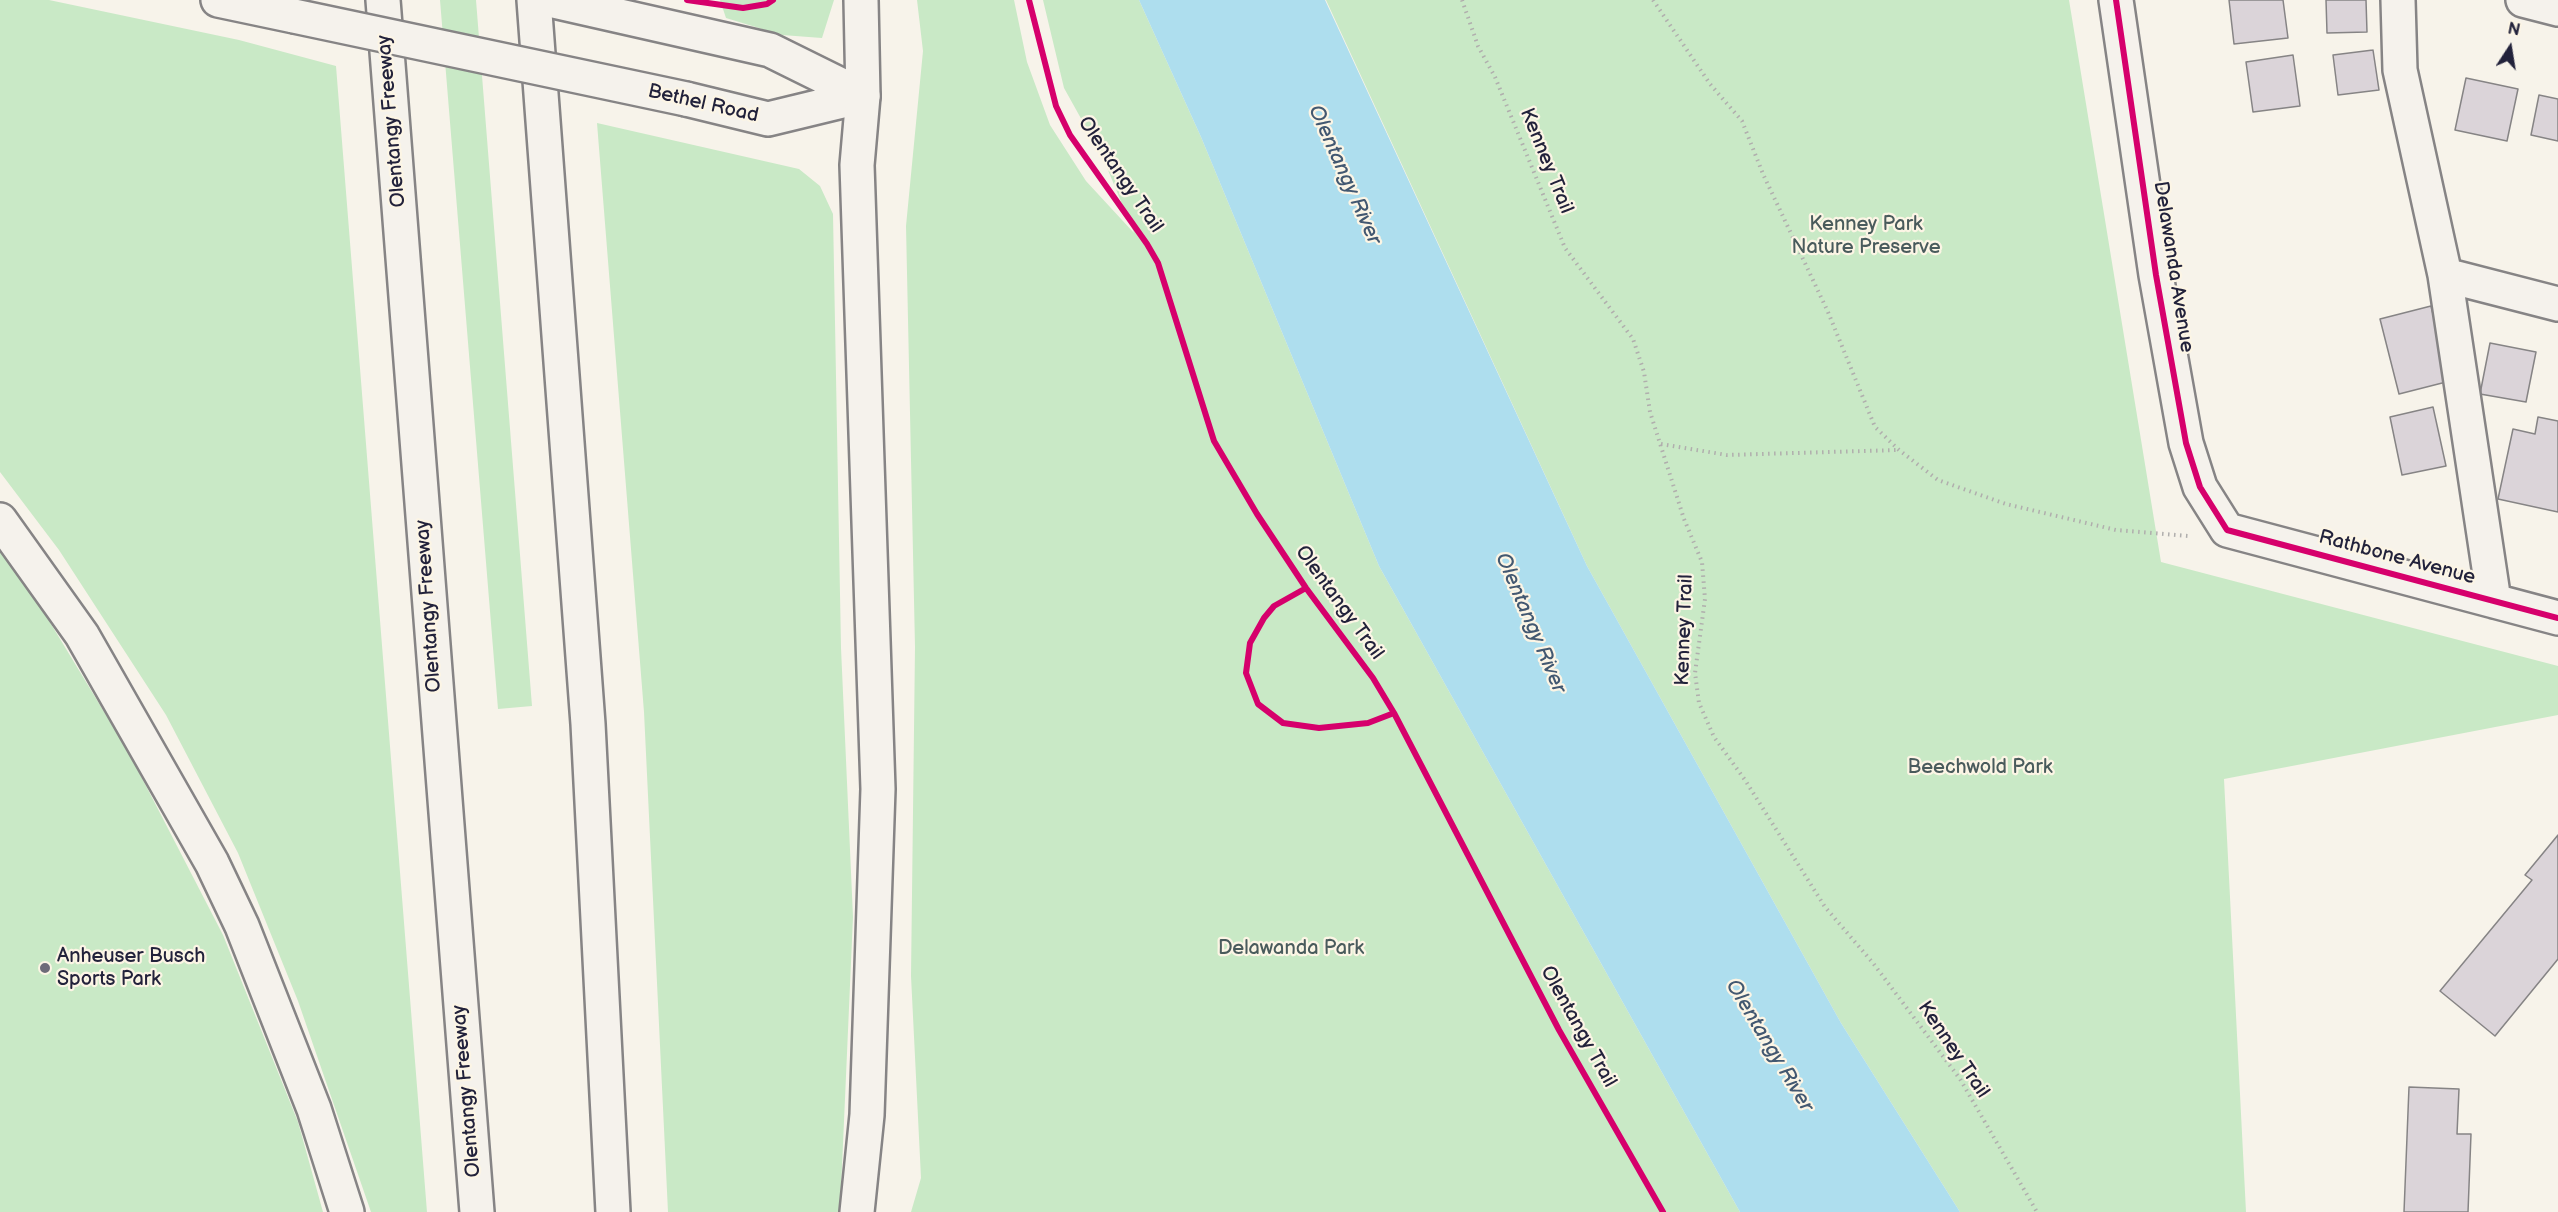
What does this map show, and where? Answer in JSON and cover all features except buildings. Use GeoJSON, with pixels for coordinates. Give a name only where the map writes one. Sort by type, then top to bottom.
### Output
{"type":"FeatureCollection","features":[{"type":"Feature","properties":{"kind":"main road","name":"Bethel Road"},"geometry":{"type":"LineString","coordinates":[[218,0],[686,99],[768,119],[863,96]]}},
{"type":"Feature","properties":{"kind":"main road","name":"Olentangy Freeway"},"geometry":{"type":"LineString","coordinates":[[383,0],[477,1212]]}},
{"type":"Feature","properties":{"kind":"main road"},"geometry":{"type":"LineString","coordinates":[[534,0],[587,712],[613,1212]]}},
{"type":"Feature","properties":{"kind":"main road"},"geometry":{"type":"LineString","coordinates":[[549,0],[770,50],[863,96]]}},
{"type":"Feature","properties":{"kind":"main road"},"geometry":{"type":"LineString","coordinates":[[857,1212],[867,1116],[878,789],[857,165],[863,96],[861,0]]}},
{"type":"Feature","properties":{"kind":"main road","name":"Delawanda Avenue"},"geometry":{"type":"LineString","coordinates":[[2116,0],[2156,275],[2187,443],[2200,487],[2227,530]]}},
{"type":"Feature","properties":{"kind":"main road"},"geometry":{"type":"LineString","coordinates":[[2398,0],[2400,70],[2445,275],[2494,601]]}},
{"type":"Feature","properties":{"kind":"main road"},"geometry":{"type":"LineString","coordinates":[[2523,0],[2558,9]]}},
{"type":"Feature","properties":{"kind":"main road"},"geometry":{"type":"LineString","coordinates":[[2445,275],[2558,304]]}},
{"type":"Feature","properties":{"kind":"main road"},"geometry":{"type":"LineString","coordinates":[[0,520],[82,635],[212,863],[242,926],[314,1109],[346,1212]]}},
{"type":"Feature","properties":{"kind":"main road","name":"Rathbone Avenue"},"geometry":{"type":"LineString","coordinates":[[2227,530],[2558,618]]}},
{"type":"Feature","properties":{"kind":"path"},"geometry":{"type":"LineString","coordinates":[[1653,0],[1710,84],[1742,121],[1762,174],[1828,312],[1875,427],[1899,450],[1938,480],[2006,504],[2116,530],[2182,537],[2227,530]]}},
{"type":"Feature","properties":{"kind":"path"},"geometry":{"type":"LineString","coordinates":[[1660,443],[1727,455],[1899,450]]}},
{"type":"Feature","properties":{"kind":"green space"},"geometry":{"type":"Polygon","coordinates":[[[0,0],[49,0],[239,40],[336,66],[427,1212],[371,1212],[298,1001],[238,853],[166,715],[59,550],[0,472],[0,0]]]}},
{"type":"Feature","properties":{"kind":"green space"},"geometry":{"type":"Polygon","coordinates":[[[440,0],[476,0],[532,706],[498,709],[440,0]]]}},
{"type":"Feature","properties":{"kind":"green space"},"geometry":{"type":"Polygon","coordinates":[[[720,0],[834,0],[822,38],[782,35],[726,18],[720,0]]]}},
{"type":"Feature","properties":{"kind":"green space","name":"Delawanda Park"},"geometry":{"type":"Polygon","coordinates":[[[917,0],[1014,0],[1027,62],[1050,125],[1086,181],[1134,233],[1103,158],[1064,88],[1043,0],[1139,0],[1201,137],[1379,566],[1740,1212],[911,1212],[921,1178],[911,976],[915,647],[906,226],[923,51],[917,0]]]}},
{"type":"Feature","properties":{"kind":"green space"},"geometry":{"type":"Polygon","coordinates":[[[1326,0],[2069,0],[2161,562],[2558,666],[2558,715],[2224,779],[2246,1212],[1960,1212],[1841,1023],[1587,566],[1326,0]]]}},
{"type":"Feature","properties":{"kind":"green space"},"geometry":{"type":"Polygon","coordinates":[[[597,123],[799,169],[820,186],[833,214],[841,648],[853,917],[840,1212],[668,1212],[644,712],[597,123]]]}},
{"type":"Feature","properties":{"kind":"green space"},"geometry":{"type":"Polygon","coordinates":[[[0,550],[28,586],[129,753],[223,935],[298,1122],[323,1212],[0,1212],[0,550]]]}},
{"type":"Feature","properties":{"kind":"water","name":"Olentangy River"},"geometry":{"type":"Polygon","coordinates":[[[1139,0],[1325,0],[1587,566],[1841,1023],[1960,1212],[1740,1212],[1379,566],[1201,137],[1139,0]]]}},
{"type":"Feature","properties":{"kind":"cycle path"},"geometry":{"type":"LineString","coordinates":[[687,0],[743,8],[767,4],[773,0]]}},
{"type":"Feature","properties":{"kind":"cycle path","name":"Olentangy Trail"},"geometry":{"type":"LineString","coordinates":[[1029,0],[1056,106],[1070,135],[1158,263],[1214,441],[1257,514],[1306,588],[1373,678],[1394,713],[1559,1030],[1663,1212]]}},
{"type":"Feature","properties":{"kind":"cycle path"},"geometry":{"type":"LineString","coordinates":[[2116,0],[2156,275],[2186,443],[2200,487],[2227,530],[2558,618]]}},
{"type":"Feature","properties":{"kind":"cycle path","name":"Olentangy Trail"},"geometry":{"type":"LineString","coordinates":[[1306,588],[1274,606],[1264,618],[1250,643],[1246,673],[1258,704],[1283,723],[1319,728],[1368,723],[1394,713]]}},
{"type":"Feature","properties":{"kind":"place","name":"Anheuser Busch Sports Park"},"geometry":{"type":"Point","coordinates":[45,968]}},
{"type":"Feature","properties":{"kind":"park label","name":"Kenney Park Nature Preserve"},"geometry":{"type":"Point","coordinates":[1866,236]}},
{"type":"Feature","properties":{"kind":"park label","name":"Beechwold Park"},"geometry":{"type":"Point","coordinates":[1980,768]}}]}
